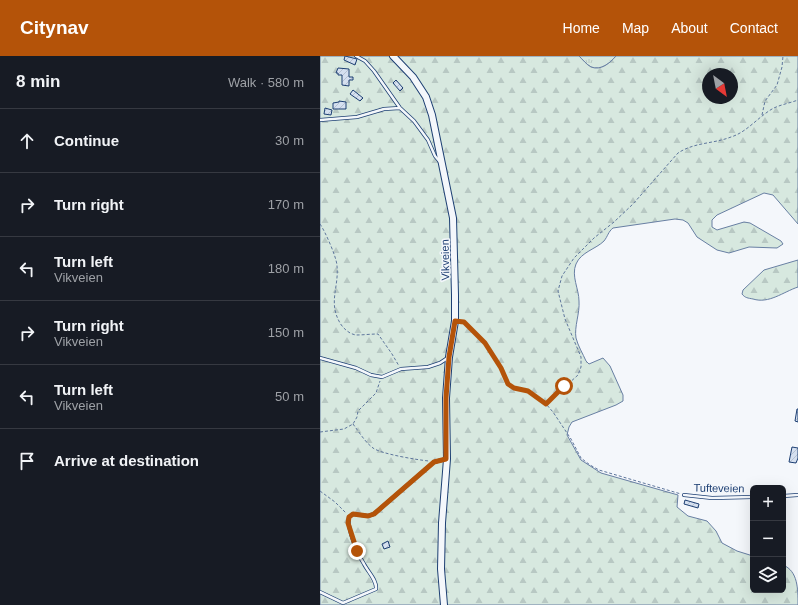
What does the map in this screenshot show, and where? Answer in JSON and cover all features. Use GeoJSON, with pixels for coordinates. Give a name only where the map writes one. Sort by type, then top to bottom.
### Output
{"type":"FeatureCollection","features":[{"type":"Feature","properties":{"kind":"street","name":"Vikveien"},"geometry":{"type":"LineString","coordinates":[[393,56],[413,77],[426,96],[432,115],[453,218],[455,321],[449,357],[446,398],[446,459],[442,523],[444,605]]}},
{"type":"Feature","properties":{"kind":"lane","name":"Vikveien"},"geometry":{"type":"LineString","coordinates":[[356,56],[365,61],[374,71],[400,108],[414,121],[428,140],[438,161],[442,163]]}},
{"type":"Feature","properties":{"kind":"lane"},"geometry":{"type":"LineString","coordinates":[[320,120],[357,117],[384,109],[400,108]]}},
{"type":"Feature","properties":{"kind":"lane"},"geometry":{"type":"LineString","coordinates":[[320,358],[356,368],[371,375],[382,377],[401,369],[428,367],[440,363],[449,357]]}},
{"type":"Feature","properties":{"kind":"lane"},"geometry":{"type":"LineString","coordinates":[[320,592],[343,603],[376,589],[375,580],[367,570],[357,551],[348,523],[349,517],[353,514],[368,516],[374,514],[434,462],[446,459]]}},
{"type":"Feature","properties":{"kind":"lane","name":"Tufteveien"},"geometry":{"type":"LineString","coordinates":[[684,495],[712,498],[750,497]]}},
{"type":"Feature","properties":{"kind":"lane"},"geometry":{"type":"LineString","coordinates":[[786,496],[798,495]]}},
{"type":"Feature","properties":{"kind":"path"},"geometry":{"type":"LineString","coordinates":[[762,116],[765,101],[777,85],[782,67],[783,56]]}},
{"type":"Feature","properties":{"kind":"path"},"geometry":{"type":"LineString","coordinates":[[546,404],[578,375],[581,367],[581,357],[565,319],[558,291],[562,276],[574,258],[594,238],[633,204],[678,153],[688,147],[722,141],[734,136],[746,130],[762,116],[773,109],[798,100]]}},
{"type":"Feature","properties":{"kind":"path"},"geometry":{"type":"LineString","coordinates":[[320,224],[336,256],[338,267],[337,288],[334,300],[335,313],[344,329],[356,335],[368,333],[378,334],[401,369]]}},
{"type":"Feature","properties":{"kind":"path"},"geometry":{"type":"LineString","coordinates":[[455,321],[464,322],[485,343],[501,368],[508,384],[514,388],[528,391],[546,404],[571,439],[581,458],[590,465],[599,470],[684,495]]}},
{"type":"Feature","properties":{"kind":"path"},"geometry":{"type":"LineString","coordinates":[[320,432],[344,429],[353,424],[357,417],[358,411],[376,393],[382,377]]}},
{"type":"Feature","properties":{"kind":"path"},"geometry":{"type":"LineString","coordinates":[[353,424],[374,449],[434,462]]}},
{"type":"Feature","properties":{"kind":"path"},"geometry":{"type":"LineString","coordinates":[[320,491],[335,502],[349,517]]}},
{"type":"Feature","properties":{"kind":"green space"},"geometry":{"type":"Polygon","coordinates":[[[320,56],[579,56],[591,67],[598,68],[605,66],[616,56],[798,56],[798,224],[773,195],[764,193],[717,215],[712,220],[712,227],[717,230],[744,222],[750,223],[781,241],[783,244],[777,248],[749,247],[729,253],[717,250],[697,237],[688,223],[683,220],[675,219],[613,228],[601,244],[581,256],[576,264],[574,273],[579,296],[576,338],[586,361],[589,364],[603,358],[610,366],[623,395],[623,401],[572,422],[567,435],[581,460],[601,473],[678,495],[677,507],[688,516],[707,521],[716,531],[722,543],[737,551],[750,555],[750,593],[786,593],[786,567],[788,568],[792,572],[796,581],[798,605],[320,605],[320,56]]]}},
{"type":"Feature","properties":{"kind":"green space"},"geometry":{"type":"Polygon","coordinates":[[[579,56],[616,56],[605,66],[595,68],[588,65],[579,56]]]}},
{"type":"Feature","properties":{"kind":"green space"},"geometry":{"type":"Polygon","coordinates":[[[798,260],[798,287],[776,297],[765,300],[748,298],[742,294],[743,290],[764,270],[798,260]]]}},
{"type":"Feature","properties":{"kind":"building"},"geometry":{"type":"Polygon","coordinates":[[[345,56],[357,59],[355,65],[344,60],[345,56]]]}},
{"type":"Feature","properties":{"kind":"building"},"geometry":{"type":"Polygon","coordinates":[[[338,68],[349,69],[349,77],[353,77],[353,80],[349,80],[349,86],[342,85],[342,75],[338,75],[338,73],[336,73],[338,68]]]}},
{"type":"Feature","properties":{"kind":"building"},"geometry":{"type":"Polygon","coordinates":[[[396,80],[403,88],[400,91],[393,83],[396,80]]]}},
{"type":"Feature","properties":{"kind":"building"},"geometry":{"type":"Polygon","coordinates":[[[353,90],[363,98],[360,101],[350,94],[353,90]]]}},
{"type":"Feature","properties":{"kind":"building"},"geometry":{"type":"Polygon","coordinates":[[[339,101],[346,102],[346,109],[333,109],[333,103],[339,101]]]}},
{"type":"Feature","properties":{"kind":"building"},"geometry":{"type":"Polygon","coordinates":[[[325,108],[332,110],[331,115],[324,114],[325,108]]]}},
{"type":"Feature","properties":{"kind":"building"},"geometry":{"type":"Polygon","coordinates":[[[798,409],[798,422],[795,421],[798,409]]]}},
{"type":"Feature","properties":{"kind":"building"},"geometry":{"type":"Polygon","coordinates":[[[792,447],[798,448],[798,458],[796,463],[789,462],[792,447]]]}},
{"type":"Feature","properties":{"kind":"building"},"geometry":{"type":"Polygon","coordinates":[[[685,500],[699,504],[698,508],[684,504],[685,500]]]}},
{"type":"Feature","properties":{"kind":"building"},"geometry":{"type":"Polygon","coordinates":[[[388,541],[390,547],[384,549],[382,544],[388,541]]]}},
{"type":"Feature","properties":{"kind":"route"},"geometry":{"type":"LineString","coordinates":[[357,551],[348,523],[349,517],[353,514],[368,516],[374,514],[434,462],[446,459],[446,398],[449,357],[455,321],[464,322],[485,343],[501,368],[508,384],[514,388],[528,391],[546,404],[564,386]]}}]}
